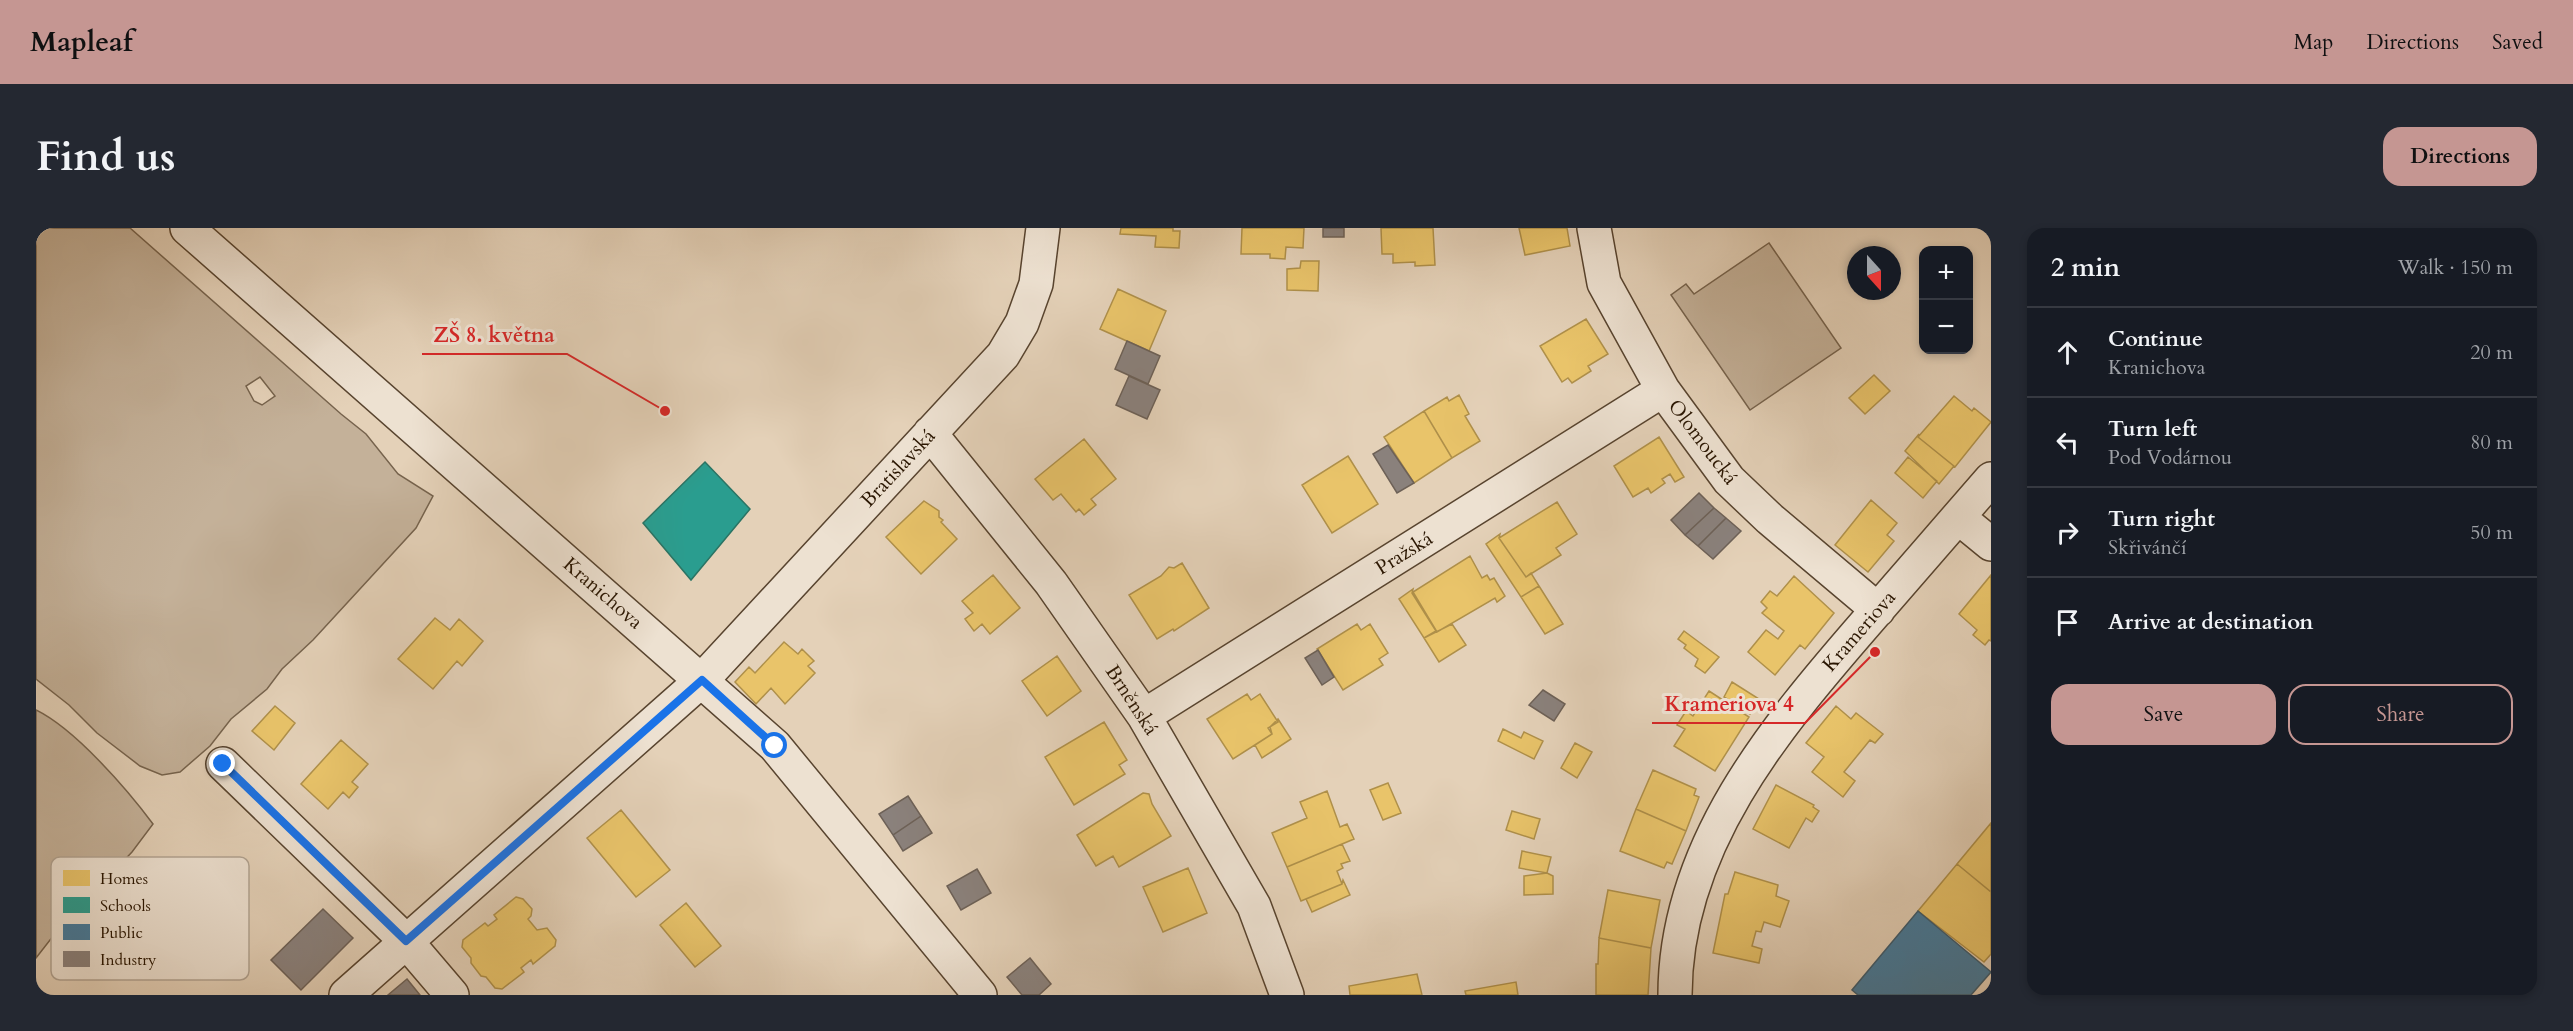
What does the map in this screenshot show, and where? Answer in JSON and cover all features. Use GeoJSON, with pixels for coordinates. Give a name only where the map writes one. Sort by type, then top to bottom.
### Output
{"type":"FeatureCollection","features":[{"type":"Feature","properties":{"kind":"street","name":"Kranichova"},"geometry":{"type":"LineString","coordinates":[[187,228],[775,746],[980,995]]}},
{"type":"Feature","properties":{"kind":"street","name":"Bratislavská"},"geometry":{"type":"LineString","coordinates":[[346,995],[702,680],[1003,355],[1022,323],[1036,284],[1043,228]]}},
{"type":"Feature","properties":{"kind":"street","name":"Olomoucká"},"geometry":{"type":"LineString","coordinates":[[1594,228],[1604,283],[1663,390],[1729,480],[1770,519],[1878,610]]}},
{"type":"Feature","properties":{"kind":"street","name":"Pražská"},"geometry":{"type":"LineString","coordinates":[[1144,716],[1663,390]]}},
{"type":"Feature","properties":{"kind":"street","name":"Brněnská"},"geometry":{"type":"LineString","coordinates":[[930,433],[1051,583],[1144,716],[1254,906],[1287,995]]}},
{"type":"Feature","properties":{"kind":"street","name":"Krameriova"},"geometry":{"type":"LineString","coordinates":[[1675,995],[1675,963],[1697,873],[1734,794],[1800,699],[1991,479]]}},
{"type":"Feature","properties":{"kind":"street"},"geometry":{"type":"LineString","coordinates":[[1958,517],[1991,544]]}},
{"type":"Feature","properties":{"kind":"street"},"geometry":{"type":"LineString","coordinates":[[223,764],[406,941],[452,995]]}},
{"type":"Feature","properties":{"kind":"shaded area"},"geometry":{"type":"Polygon","coordinates":[[[36,228],[130,228],[366,434],[398,474],[433,496],[416,528],[313,640],[282,669],[267,689],[231,719],[210,746],[180,772],[162,775],[140,766],[97,733],[69,705],[36,679],[36,228]],[[260,377],[246,386],[254,401],[262,405],[275,396],[260,377]]]}},
{"type":"Feature","properties":{"kind":"shaded area"},"geometry":{"type":"Polygon","coordinates":[[[1769,243],[1841,348],[1750,410],[1671,295],[1686,284],[1694,294],[1769,243]]]}},
{"type":"Feature","properties":{"kind":"shaded area"},"geometry":{"type":"Polygon","coordinates":[[[36,710],[83,745],[115,778],[153,824],[127,857],[51,857],[51,939],[36,958],[36,710]]]}},
{"type":"Feature","properties":{"kind":"building: Homes"},"geometry":{"type":"Polygon","coordinates":[[[1121,228],[1173,228],[1173,231],[1180,231],[1179,248],[1155,247],[1156,236],[1120,234],[1121,228]]]}},
{"type":"Feature","properties":{"kind":"building: Homes"},"geometry":{"type":"Polygon","coordinates":[[[1242,228],[1304,228],[1303,248],[1286,247],[1285,259],[1270,258],[1270,254],[1241,254],[1242,228]]]}},
{"type":"Feature","properties":{"kind":"building: Homes"},"geometry":{"type":"Polygon","coordinates":[[[1381,228],[1433,228],[1435,265],[1415,266],[1415,262],[1393,263],[1393,254],[1382,254],[1381,228]]]}},
{"type":"Feature","properties":{"kind":"building: Homes"},"geometry":{"type":"Polygon","coordinates":[[[1519,228],[1567,228],[1570,246],[1525,255],[1519,228]]]}},
{"type":"Feature","properties":{"kind":"building: Homes"},"geometry":{"type":"Polygon","coordinates":[[[1301,261],[1319,261],[1318,291],[1287,290],[1287,269],[1300,268],[1301,261]]]}},
{"type":"Feature","properties":{"kind":"building: Homes"},"geometry":{"type":"Polygon","coordinates":[[[1118,289],[1166,311],[1149,351],[1100,329],[1118,289]]]}},
{"type":"Feature","properties":{"kind":"building: Homes"},"geometry":{"type":"Polygon","coordinates":[[[1586,319],[1608,354],[1588,366],[1591,371],[1572,383],[1568,378],[1562,382],[1540,346],[1586,319]]]}},
{"type":"Feature","properties":{"kind":"building: Homes"},"geometry":{"type":"Polygon","coordinates":[[[1874,375],[1890,391],[1865,414],[1849,398],[1874,375]]]}},
{"type":"Feature","properties":{"kind":"building: Homes"},"geometry":{"type":"Polygon","coordinates":[[[1459,395],[1469,414],[1465,416],[1480,441],[1452,458],[1424,411],[1447,397],[1449,401],[1459,395]]]}},
{"type":"Feature","properties":{"kind":"building: Homes"},"geometry":{"type":"Polygon","coordinates":[[[1954,396],[1972,411],[1974,408],[1991,422],[1955,467],[1918,437],[1954,396]]]}},
{"type":"Feature","properties":{"kind":"building: Homes"},"geometry":{"type":"Polygon","coordinates":[[[1424,411],[1452,458],[1414,483],[1384,437],[1424,411]]]}},
{"type":"Feature","properties":{"kind":"building: Homes"},"geometry":{"type":"Polygon","coordinates":[[[1919,434],[1918,437],[1954,466],[1939,484],[1905,451],[1919,434]]]}},
{"type":"Feature","properties":{"kind":"building: Homes"},"geometry":{"type":"Polygon","coordinates":[[[1659,437],[1684,477],[1675,482],[1670,474],[1662,479],[1665,483],[1651,493],[1648,488],[1633,497],[1614,466],[1659,437]]]}},
{"type":"Feature","properties":{"kind":"building: Homes"},"geometry":{"type":"Polygon","coordinates":[[[1084,439],[1116,479],[1091,499],[1096,505],[1084,515],[1079,509],[1076,512],[1061,494],[1053,500],[1035,479],[1084,439]]]}},
{"type":"Feature","properties":{"kind":"building: Homes"},"geometry":{"type":"Polygon","coordinates":[[[1348,456],[1378,504],[1332,533],[1302,485],[1348,456]]]}},
{"type":"Feature","properties":{"kind":"building: Homes"},"geometry":{"type":"Polygon","coordinates":[[[1908,457],[1937,481],[1923,498],[1895,473],[1908,457]]]}},
{"type":"Feature","properties":{"kind":"building: Homes"},"geometry":{"type":"Polygon","coordinates":[[[1871,500],[1897,523],[1887,535],[1894,541],[1868,572],[1835,545],[1871,500]]]}},
{"type":"Feature","properties":{"kind":"building: Homes"},"geometry":{"type":"Polygon","coordinates":[[[924,501],[939,511],[939,517],[943,520],[941,522],[957,539],[921,574],[886,537],[924,501]]]}},
{"type":"Feature","properties":{"kind":"building: Homes"},"geometry":{"type":"Polygon","coordinates":[[[1557,502],[1577,534],[1556,548],[1561,555],[1526,577],[1499,538],[1557,502]]]}},
{"type":"Feature","properties":{"kind":"building: Homes"},"geometry":{"type":"Polygon","coordinates":[[[1500,534],[1499,538],[1526,577],[1531,573],[1539,586],[1521,597],[1486,544],[1500,534]]]}},
{"type":"Feature","properties":{"kind":"building: Homes"},"geometry":{"type":"Polygon","coordinates":[[[1470,556],[1482,578],[1487,575],[1490,580],[1494,578],[1505,596],[1497,602],[1495,598],[1437,632],[1413,592],[1470,556]]]}},
{"type":"Feature","properties":{"kind":"building: Homes"},"geometry":{"type":"Polygon","coordinates":[[[1182,563],[1209,608],[1174,631],[1173,629],[1157,639],[1129,595],[1161,576],[1169,567],[1174,568],[1182,563]]]}},
{"type":"Feature","properties":{"kind":"building: Homes"},"geometry":{"type":"Polygon","coordinates":[[[993,575],[1020,608],[990,634],[982,624],[974,631],[965,619],[973,613],[962,601],[993,575]]]}},
{"type":"Feature","properties":{"kind":"building: Homes"},"geometry":{"type":"Polygon","coordinates":[[[1991,575],[1991,641],[1989,640],[1985,645],[1973,635],[1977,630],[1959,614],[1991,575]]]}},
{"type":"Feature","properties":{"kind":"building: Homes"},"geometry":{"type":"Polygon","coordinates":[[[1794,576],[1834,613],[1805,649],[1800,645],[1775,675],[1748,652],[1766,630],[1778,639],[1784,631],[1762,613],[1767,608],[1761,602],[1770,591],[1777,596],[1794,576]]]}},
{"type":"Feature","properties":{"kind":"building: Homes"},"geometry":{"type":"Polygon","coordinates":[[[1539,586],[1563,624],[1545,634],[1521,597],[1539,586]]]}},
{"type":"Feature","properties":{"kind":"building: Homes"},"geometry":{"type":"Polygon","coordinates":[[[1413,589],[1412,593],[1436,631],[1424,638],[1399,599],[1413,589]]]}},
{"type":"Feature","properties":{"kind":"building: Homes"},"geometry":{"type":"Polygon","coordinates":[[[435,618],[450,630],[459,619],[483,641],[462,666],[457,661],[433,689],[398,659],[435,618]]]}},
{"type":"Feature","properties":{"kind":"building: Homes"},"geometry":{"type":"Polygon","coordinates":[[[1357,624],[1361,630],[1370,624],[1388,653],[1379,659],[1383,665],[1343,690],[1317,649],[1357,624]]]}},
{"type":"Feature","properties":{"kind":"building: Homes"},"geometry":{"type":"Polygon","coordinates":[[[1452,624],[1466,645],[1439,662],[1424,638],[1452,624]]]}},
{"type":"Feature","properties":{"kind":"building: Homes"},"geometry":{"type":"Polygon","coordinates":[[[1684,631],[1719,657],[1705,673],[1695,666],[1698,659],[1684,648],[1686,645],[1678,639],[1684,631]]]}},
{"type":"Feature","properties":{"kind":"building: Homes"},"geometry":{"type":"Polygon","coordinates":[[[784,642],[798,654],[802,649],[814,661],[808,666],[815,673],[785,704],[771,688],[756,704],[735,682],[749,667],[755,673],[784,642]]]}},
{"type":"Feature","properties":{"kind":"building: Homes"},"geometry":{"type":"Polygon","coordinates":[[[1057,656],[1081,691],[1047,716],[1022,681],[1057,656]]]}},
{"type":"Feature","properties":{"kind":"building: Homes"},"geometry":{"type":"Polygon","coordinates":[[[1732,682],[1759,699],[1750,714],[1724,697],[1732,682]]]}},
{"type":"Feature","properties":{"kind":"building: Homes"},"geometry":{"type":"Polygon","coordinates":[[[1709,691],[1749,717],[1715,771],[1674,746],[1685,729],[1677,725],[1686,711],[1693,716],[1709,691]]]}},
{"type":"Feature","properties":{"kind":"building: Homes"},"geometry":{"type":"Polygon","coordinates":[[[1247,694],[1251,700],[1260,694],[1278,722],[1268,728],[1272,734],[1233,759],[1207,719],[1247,694]]]}},
{"type":"Feature","properties":{"kind":"building: Homes"},"geometry":{"type":"Polygon","coordinates":[[[275,706],[295,723],[274,750],[252,731],[275,706]]]}},
{"type":"Feature","properties":{"kind":"building: Homes"},"geometry":{"type":"Polygon","coordinates":[[[1836,706],[1851,719],[1856,713],[1883,734],[1875,743],[1870,740],[1844,772],[1855,781],[1843,797],[1812,772],[1824,757],[1806,743],[1836,706]]]}},
{"type":"Feature","properties":{"kind":"building: Homes"},"geometry":{"type":"Polygon","coordinates":[[[1278,719],[1291,739],[1262,758],[1255,745],[1272,734],[1270,727],[1278,719]]]}},
{"type":"Feature","properties":{"kind":"building: Homes"},"geometry":{"type":"Polygon","coordinates":[[[1104,722],[1127,760],[1119,765],[1125,774],[1074,805],[1045,757],[1104,722]]]}},
{"type":"Feature","properties":{"kind":"building: Homes"},"geometry":{"type":"Polygon","coordinates":[[[1503,729],[1521,738],[1524,732],[1543,741],[1534,759],[1498,741],[1503,729]]]}},
{"type":"Feature","properties":{"kind":"building: Homes"},"geometry":{"type":"Polygon","coordinates":[[[341,740],[368,764],[352,782],[358,787],[349,798],[343,792],[328,809],[301,784],[341,740]]]}},
{"type":"Feature","properties":{"kind":"building: Homes"},"geometry":{"type":"Polygon","coordinates":[[[1575,743],[1592,752],[1577,778],[1561,768],[1575,743]]]}},
{"type":"Feature","properties":{"kind":"building: Homes"},"geometry":{"type":"Polygon","coordinates":[[[1653,770],[1696,789],[1694,795],[1699,797],[1686,831],[1636,809],[1653,770]]]}},
{"type":"Feature","properties":{"kind":"building: Homes"},"geometry":{"type":"Polygon","coordinates":[[[1388,783],[1401,813],[1383,820],[1370,790],[1388,783]]]}},
{"type":"Feature","properties":{"kind":"building: Homes"},"geometry":{"type":"Polygon","coordinates":[[[1776,785],[1814,805],[1813,807],[1819,811],[1812,822],[1806,818],[1789,848],[1753,829],[1776,785]]]}},
{"type":"Feature","properties":{"kind":"building: Homes"},"geometry":{"type":"Polygon","coordinates":[[[1327,791],[1340,827],[1347,824],[1354,839],[1287,867],[1272,833],[1307,818],[1300,802],[1327,791]]]}},
{"type":"Feature","properties":{"kind":"building: Homes"},"geometry":{"type":"Polygon","coordinates":[[[1143,793],[1149,794],[1152,804],[1171,836],[1119,867],[1113,856],[1096,866],[1077,835],[1143,793]]]}},
{"type":"Feature","properties":{"kind":"building: Homes"},"geometry":{"type":"Polygon","coordinates":[[[1636,809],[1686,831],[1672,864],[1667,862],[1664,868],[1620,851],[1636,809]]]}},
{"type":"Feature","properties":{"kind":"building: Homes"},"geometry":{"type":"Polygon","coordinates":[[[621,810],[670,870],[636,897],[587,838],[621,810]]]}},
{"type":"Feature","properties":{"kind":"building: Homes"},"geometry":{"type":"Polygon","coordinates":[[[1512,811],[1540,819],[1534,839],[1506,830],[1512,811]]]}},
{"type":"Feature","properties":{"kind":"building: Homes"},"geometry":{"type":"Polygon","coordinates":[[[1991,823],[1991,892],[1957,864],[1991,823]]]}},
{"type":"Feature","properties":{"kind":"building: Homes"},"geometry":{"type":"Polygon","coordinates":[[[1342,844],[1350,861],[1341,864],[1343,868],[1337,871],[1342,884],[1301,901],[1287,867],[1342,844]]]}},
{"type":"Feature","properties":{"kind":"building: Homes"},"geometry":{"type":"Polygon","coordinates":[[[1522,851],[1551,857],[1547,873],[1519,868],[1522,851]]]}},
{"type":"Feature","properties":{"kind":"building: Homes"},"geometry":{"type":"Polygon","coordinates":[[[1957,864],[1991,892],[1991,954],[1984,962],[1918,911],[1957,864]]]}},
{"type":"Feature","properties":{"kind":"building: Homes"},"geometry":{"type":"Polygon","coordinates":[[[1188,868],[1207,913],[1163,932],[1143,887],[1188,868]]]}},
{"type":"Feature","properties":{"kind":"building: Homes"},"geometry":{"type":"Polygon","coordinates":[[[1735,872],[1778,885],[1776,896],[1789,901],[1780,927],[1764,922],[1761,932],[1756,931],[1752,946],[1762,949],[1759,963],[1713,953],[1725,894],[1728,894],[1735,872]]]}},
{"type":"Feature","properties":{"kind":"building: Homes"},"geometry":{"type":"Polygon","coordinates":[[[1547,873],[1553,876],[1553,894],[1524,895],[1524,876],[1547,873]]]}},
{"type":"Feature","properties":{"kind":"building: Homes"},"geometry":{"type":"Polygon","coordinates":[[[1343,880],[1350,895],[1312,912],[1306,899],[1342,884],[1343,880]]]}},
{"type":"Feature","properties":{"kind":"building: Homes"},"geometry":{"type":"Polygon","coordinates":[[[1608,890],[1660,900],[1651,948],[1599,938],[1608,890]]]}},
{"type":"Feature","properties":{"kind":"building: Homes"},"geometry":{"type":"Polygon","coordinates":[[[516,897],[523,899],[532,909],[528,919],[537,930],[547,928],[556,940],[555,946],[533,964],[531,960],[521,968],[524,972],[502,989],[495,988],[471,963],[471,958],[462,947],[463,940],[485,923],[488,926],[497,919],[494,915],[516,897]]]}},
{"type":"Feature","properties":{"kind":"building: Homes"},"geometry":{"type":"Polygon","coordinates":[[[686,903],[721,946],[695,967],[660,925],[686,903]]]}},
{"type":"Feature","properties":{"kind":"building: Homes"},"geometry":{"type":"Polygon","coordinates":[[[1599,938],[1651,948],[1648,995],[1596,995],[1599,938]]]}},
{"type":"Feature","properties":{"kind":"building: Homes"},"geometry":{"type":"Polygon","coordinates":[[[1417,974],[1422,995],[1350,995],[1349,986],[1417,974]]]}},
{"type":"Feature","properties":{"kind":"building: Homes"},"geometry":{"type":"Polygon","coordinates":[[[1516,982],[1518,995],[1466,995],[1465,991],[1516,982]]]}},
{"type":"Feature","properties":{"kind":"building: Schools"},"geometry":{"type":"Polygon","coordinates":[[[705,462],[750,509],[691,580],[643,523],[705,462]]]}},
{"type":"Feature","properties":{"kind":"building: Public"},"geometry":{"type":"Polygon","coordinates":[[[1918,911],[1991,972],[1971,995],[1858,995],[1852,990],[1918,911]]]}},
{"type":"Feature","properties":{"kind":"building: Industry"},"geometry":{"type":"Polygon","coordinates":[[[1323,228],[1344,228],[1344,237],[1323,237],[1323,228]]]}},
{"type":"Feature","properties":{"kind":"building: Industry"},"geometry":{"type":"Polygon","coordinates":[[[1127,341],[1160,356],[1148,384],[1115,369],[1127,341]]]}},
{"type":"Feature","properties":{"kind":"building: Industry"},"geometry":{"type":"Polygon","coordinates":[[[1129,376],[1160,390],[1147,419],[1116,405],[1129,376]]]}},
{"type":"Feature","properties":{"kind":"building: Industry"},"geometry":{"type":"Polygon","coordinates":[[[1388,445],[1414,483],[1397,493],[1373,454],[1388,445]]]}},
{"type":"Feature","properties":{"kind":"building: Industry"},"geometry":{"type":"Polygon","coordinates":[[[1699,493],[1714,508],[1685,535],[1671,520],[1699,493]]]}},
{"type":"Feature","properties":{"kind":"building: Industry"},"geometry":{"type":"Polygon","coordinates":[[[1714,508],[1726,518],[1698,546],[1685,535],[1714,508]]]}},
{"type":"Feature","properties":{"kind":"building: Industry"},"geometry":{"type":"Polygon","coordinates":[[[1726,518],[1741,531],[1713,559],[1698,546],[1726,518]]]}},
{"type":"Feature","properties":{"kind":"building: Industry"},"geometry":{"type":"Polygon","coordinates":[[[1318,650],[1334,677],[1322,685],[1305,658],[1318,650]]]}},
{"type":"Feature","properties":{"kind":"building: Industry"},"geometry":{"type":"Polygon","coordinates":[[[1543,690],[1565,704],[1554,721],[1529,705],[1543,690]]]}},
{"type":"Feature","properties":{"kind":"building: Industry"},"geometry":{"type":"Polygon","coordinates":[[[908,796],[921,816],[893,835],[879,814],[908,796]]]}},
{"type":"Feature","properties":{"kind":"building: Industry"},"geometry":{"type":"Polygon","coordinates":[[[921,816],[932,833],[903,851],[893,835],[921,816]]]}},
{"type":"Feature","properties":{"kind":"building: Industry"},"geometry":{"type":"Polygon","coordinates":[[[977,869],[991,893],[961,910],[947,886],[977,869]]]}},
{"type":"Feature","properties":{"kind":"building: Industry"},"geometry":{"type":"Polygon","coordinates":[[[323,909],[353,938],[301,990],[271,960],[323,909]]]}},
{"type":"Feature","properties":{"kind":"building: Industry"},"geometry":{"type":"Polygon","coordinates":[[[1030,958],[1051,984],[1039,995],[1022,995],[1007,977],[1030,958]]]}},
{"type":"Feature","properties":{"kind":"building: Industry"},"geometry":{"type":"Polygon","coordinates":[[[407,979],[420,995],[388,995],[407,979]]]}},
{"type":"Feature","properties":{"kind":"place","name":"ZŠ 8. května"},"geometry":{"type":"Point","coordinates":[665,411]}},
{"type":"Feature","properties":{"kind":"place","name":"Krameriova 4"},"geometry":{"type":"Point","coordinates":[1875,652]}},
{"type":"Feature","properties":{"kind":"route"},"geometry":{"type":"LineString","coordinates":[[223,764],[406,941],[702,680],[775,746]]}}]}
